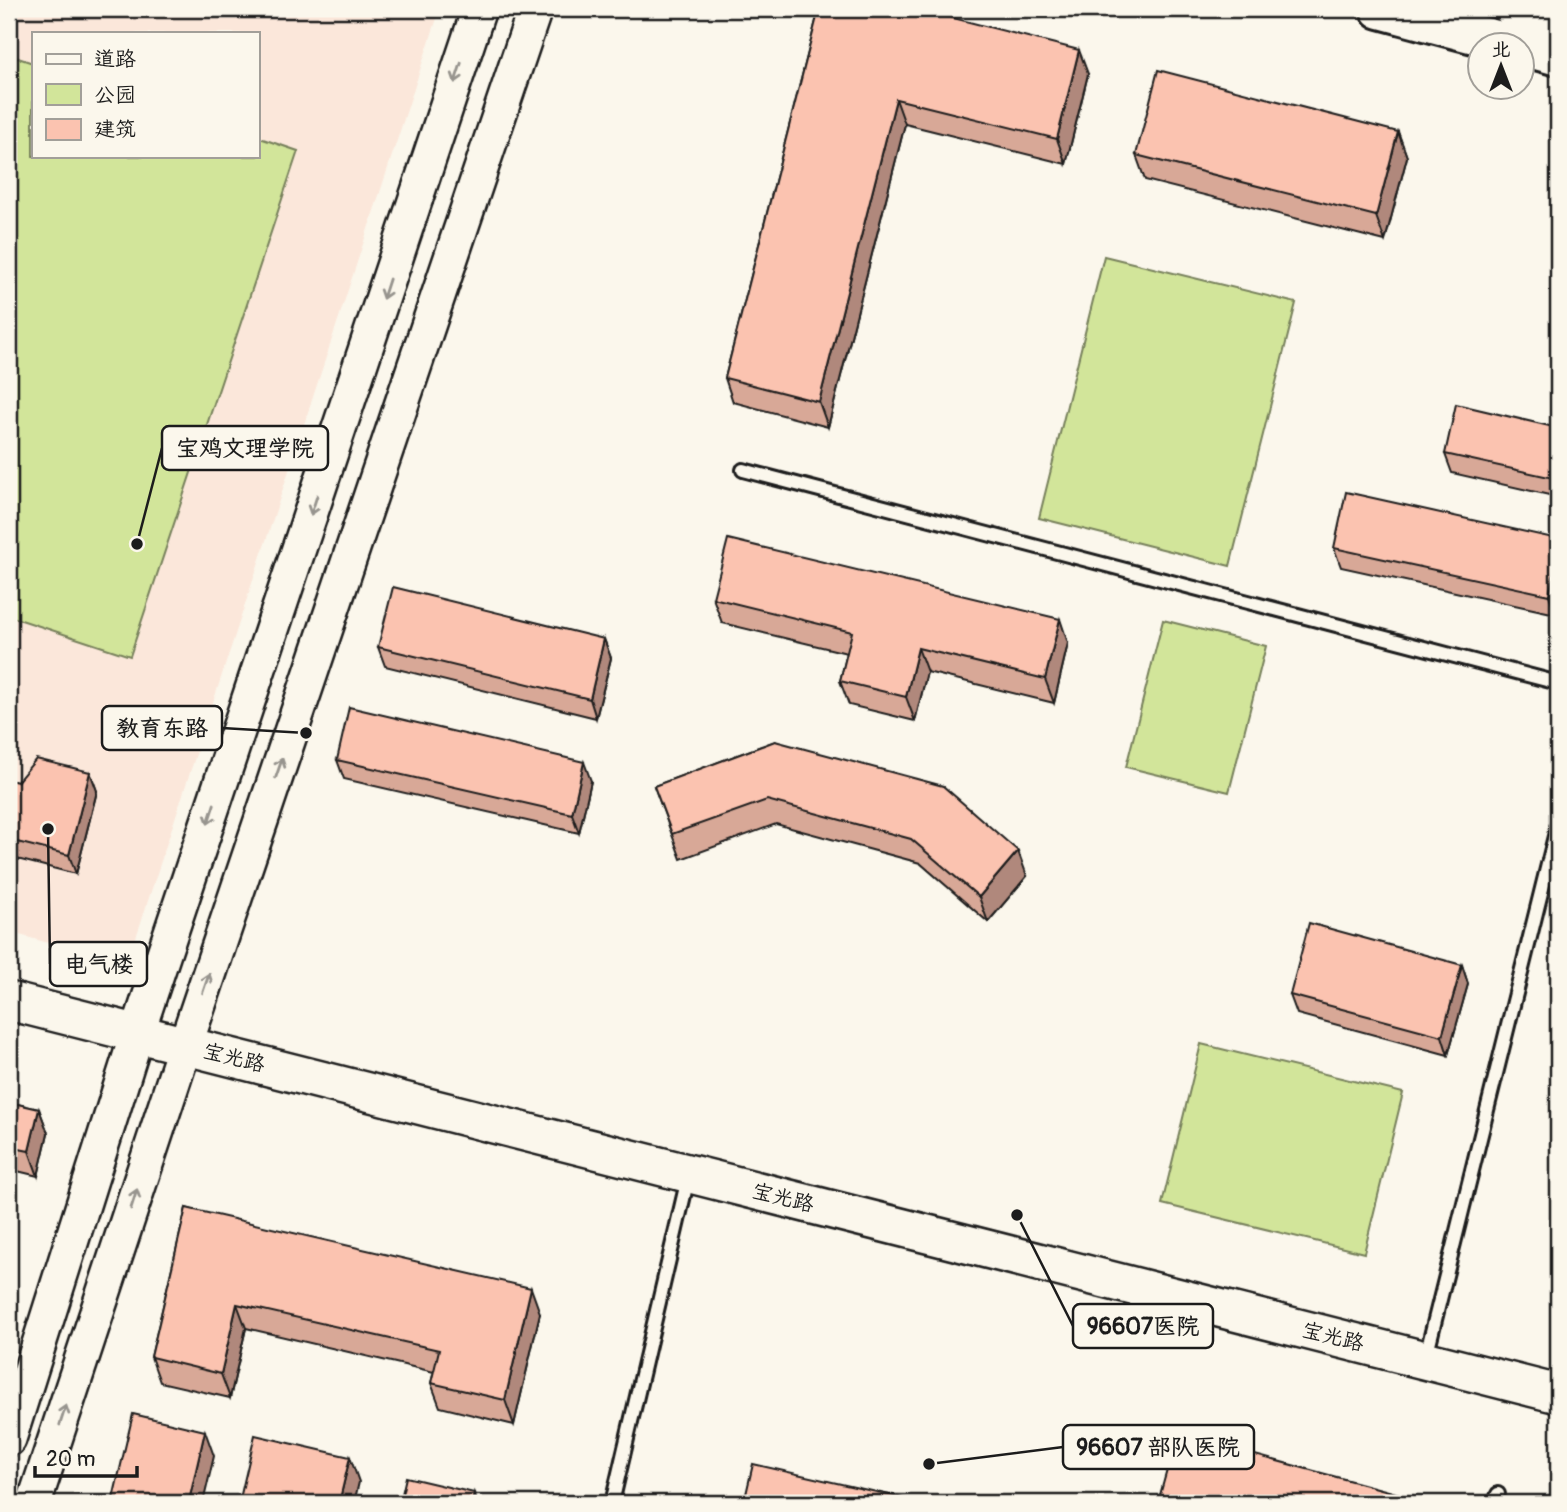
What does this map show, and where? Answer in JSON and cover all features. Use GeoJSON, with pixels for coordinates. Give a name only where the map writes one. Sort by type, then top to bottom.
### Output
{"type":"FeatureCollection","features":[{"type":"Feature","properties":{"kind":"highway"},"geometry":{"type":"LineString","coordinates":[[1380,9],[1467,32]]}},
{"type":"Feature","properties":{"kind":"highway"},"geometry":{"type":"LineString","coordinates":[[1514,9],[1558,20]]}},
{"type":"Feature","properties":{"kind":"highway"},"geometry":{"type":"LineString","coordinates":[[1536,50],[1558,56]]}},
{"type":"Feature","properties":{"kind":"main road","name":"宝光路"},"geometry":{"type":"LineString","coordinates":[[9,1001],[1558,1394]]}},
{"type":"Feature","properties":{"kind":"street"},"geometry":{"type":"LineString","coordinates":[[9,1439],[137,1034],[479,9]]}},
{"type":"Feature","properties":{"kind":"street"},"geometry":{"type":"LineString","coordinates":[[34,1503],[185,1046],[535,9]]}},
{"type":"Feature","properties":{"kind":"lane"},"geometry":{"type":"LineString","coordinates":[[743,470],[1558,683]]}},
{"type":"Feature","properties":{"kind":"lane"},"geometry":{"type":"LineString","coordinates":[[1425,1360],[1558,824]]}},
{"type":"Feature","properties":{"kind":"lane"},"geometry":{"type":"LineString","coordinates":[[612,1503],[688,1174]]}},
{"type":"Feature","properties":{"kind":"shaded area"},"geometry":{"type":"Polygon","coordinates":[[[9,9],[440,9],[127,965],[9,932],[9,9]]]}},
{"type":"Feature","properties":{"kind":"green space"},"geometry":{"type":"Polygon","coordinates":[[[9,55],[32,63],[32,158],[259,158],[259,138],[298,151],[130,656],[9,616],[9,55]]]}},
{"type":"Feature","properties":{"kind":"green space"},"geometry":{"type":"Polygon","coordinates":[[[1104,256],[1296,303],[1230,566],[1039,518],[1104,256]]]}},
{"type":"Feature","properties":{"kind":"green space"},"geometry":{"type":"Polygon","coordinates":[[[1163,620],[1266,646],[1229,792],[1126,767],[1163,620]]]}},
{"type":"Feature","properties":{"kind":"green space"},"geometry":{"type":"Polygon","coordinates":[[[1201,1044],[1403,1093],[1364,1253],[1162,1204],[1201,1044]]]}},
{"type":"Feature","properties":{"kind":"building"},"geometry":{"type":"Polygon","coordinates":[[[819,9],[918,9],[1079,50],[1057,139],[896,99],[819,402],[725,378],[819,9]]]}},
{"type":"Feature","properties":{"kind":"building"},"geometry":{"type":"Polygon","coordinates":[[[1158,70],[1398,132],[1376,216],[1136,155],[1158,70]]]}},
{"type":"Feature","properties":{"kind":"building"},"geometry":{"type":"Polygon","coordinates":[[[1456,404],[1558,428],[1558,479],[1445,454],[1456,404]]]}},
{"type":"Feature","properties":{"kind":"building"},"geometry":{"type":"Polygon","coordinates":[[[1346,492],[1558,539],[1558,553],[1549,595],[1334,548],[1346,492]]]}},
{"type":"Feature","properties":{"kind":"building"},"geometry":{"type":"Polygon","coordinates":[[[728,539],[1060,619],[1045,679],[918,648],[906,697],[840,681],[852,632],[713,598],[728,539]]]}},
{"type":"Feature","properties":{"kind":"building"},"geometry":{"type":"Polygon","coordinates":[[[393,587],[604,639],[590,699],[378,647],[393,587]]]}},
{"type":"Feature","properties":{"kind":"building"},"geometry":{"type":"Polygon","coordinates":[[[349,707],[584,762],[572,814],[337,760],[349,707]]]}},
{"type":"Feature","properties":{"kind":"building"},"geometry":{"type":"Polygon","coordinates":[[[775,741],[943,786],[1018,851],[979,897],[911,839],[767,800],[672,834],[654,786],[775,741]]]}},
{"type":"Feature","properties":{"kind":"building"},"geometry":{"type":"Polygon","coordinates":[[[36,759],[90,772],[69,855],[9,840],[9,780],[17,782],[36,759]]]}},
{"type":"Feature","properties":{"kind":"building"},"geometry":{"type":"Polygon","coordinates":[[[1309,923],[1462,965],[1442,1036],[1290,995],[1309,923]]]}},
{"type":"Feature","properties":{"kind":"building"},"geometry":{"type":"Polygon","coordinates":[[[9,1102],[39,1109],[29,1151],[9,1147],[9,1102]]]}},
{"type":"Feature","properties":{"kind":"building"},"geometry":{"type":"Polygon","coordinates":[[[186,1208],[531,1288],[505,1400],[431,1383],[439,1350],[237,1304],[221,1374],[151,1357],[186,1208]]]}},
{"type":"Feature","properties":{"kind":"building"},"geometry":{"type":"Polygon","coordinates":[[[133,1414],[205,1431],[189,1501],[197,1503],[112,1503],[133,1414]]]}},
{"type":"Feature","properties":{"kind":"building"},"geometry":{"type":"Polygon","coordinates":[[[1177,1434],[1433,1503],[1189,1503],[1160,1495],[1177,1434]]]}},
{"type":"Feature","properties":{"kind":"building"},"geometry":{"type":"Polygon","coordinates":[[[255,1435],[350,1457],[339,1503],[239,1503],[255,1435]]]}},
{"type":"Feature","properties":{"kind":"building"},"geometry":{"type":"Polygon","coordinates":[[[753,1464],[925,1503],[744,1503],[753,1464]]]}},
{"type":"Feature","properties":{"kind":"building"},"geometry":{"type":"Polygon","coordinates":[[[406,1477],[474,1493],[472,1503],[400,1503],[406,1477]]]}},
{"type":"Feature","properties":{"kind":"place","name":"宝鸡文理学院"},"geometry":{"type":"Point","coordinates":[137,544]}},
{"type":"Feature","properties":{"kind":"place","name":"教育东路"},"geometry":{"type":"Point","coordinates":[306,733]}},
{"type":"Feature","properties":{"kind":"place","name":"电气楼"},"geometry":{"type":"Point","coordinates":[48,829]}},
{"type":"Feature","properties":{"kind":"place","name":"96607医院"},"geometry":{"type":"Point","coordinates":[1017,1215]}},
{"type":"Feature","properties":{"kind":"place","name":"96607 部队医院"},"geometry":{"type":"Point","coordinates":[929,1464]}}]}
